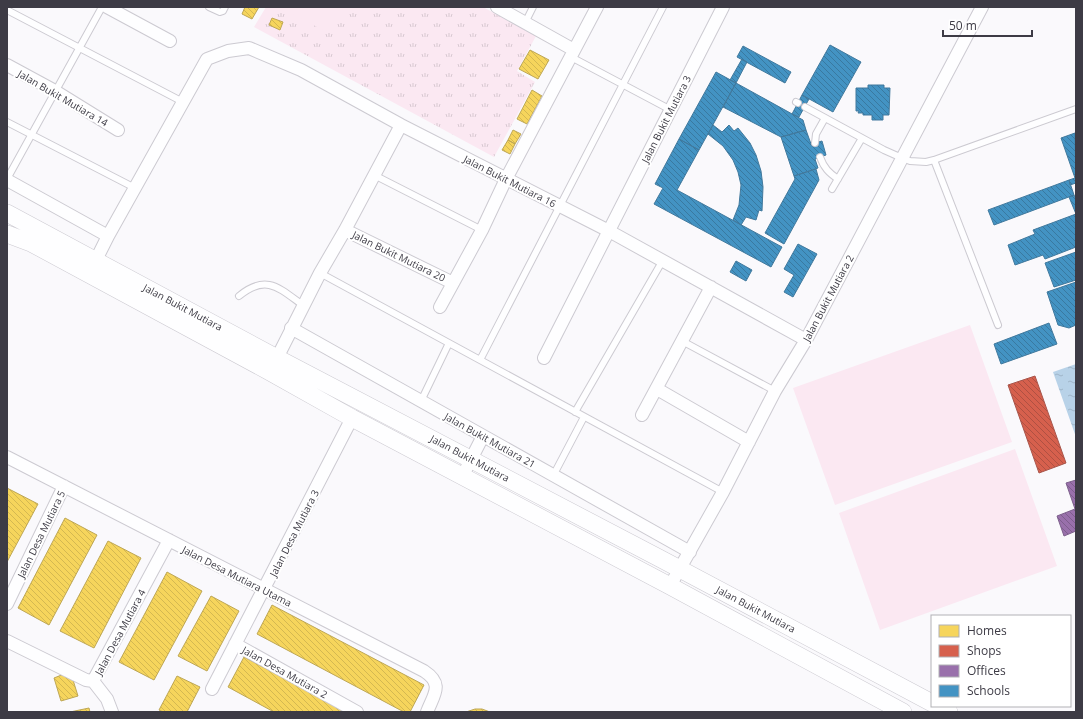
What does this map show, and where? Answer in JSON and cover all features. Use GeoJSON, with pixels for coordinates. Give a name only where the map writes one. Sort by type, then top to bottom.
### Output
{"type":"FeatureCollection","features":[{"type":"Feature","properties":{"kind":"street"},"geometry":{"type":"LineString","coordinates":[[107,7],[170,41]]}},
{"type":"Feature","properties":{"kind":"street"},"geometry":{"type":"LineString","coordinates":[[496,7],[525,23],[572,54]]}},
{"type":"Feature","properties":{"kind":"street"},"geometry":{"type":"LineString","coordinates":[[440,307],[482,230],[506,178],[597,7]]}},
{"type":"Feature","properties":{"kind":"street","name":"Jalan Bukit Mutiara 3"},"geometry":{"type":"LineString","coordinates":[[544,358],[723,7]]}},
{"type":"Feature","properties":{"kind":"street","name":"Jalan Bukit Mutiara 2"},"geometry":{"type":"LineString","coordinates":[[670,586],[723,492],[775,391],[806,340],[982,7]]}},
{"type":"Feature","properties":{"kind":"street","name":"Jalan Bukit Mutiara 16"},"geometry":{"type":"LineString","coordinates":[[183,102],[207,59],[228,51],[250,48],[302,70],[401,125],[609,231],[806,340]]}},
{"type":"Feature","properties":{"kind":"street","name":"Jalan Bukit Mutiara 14"},"geometry":{"type":"LineString","coordinates":[[7,65],[55,91],[118,130]]}},
{"type":"Feature","properties":{"kind":"street"},"geometry":{"type":"LineString","coordinates":[[92,267],[183,102]]}},
{"type":"Feature","properties":{"kind":"street"},"geometry":{"type":"LineString","coordinates":[[277,358],[320,273],[345,230],[401,125]]}},
{"type":"Feature","properties":{"kind":"street"},"geometry":{"type":"LineString","coordinates":[[7,180],[108,236]]}},
{"type":"Feature","properties":{"kind":"street","name":"Jalan Bukit Mutiara"},"geometry":{"type":"LineString","coordinates":[[7,213],[92,267],[270,372],[352,418],[670,586],[903,712]]}},
{"type":"Feature","properties":{"kind":"street","name":"Jalan Bukit Mutiara 20"},"geometry":{"type":"LineString","coordinates":[[345,230],[453,283]]}},
{"type":"Feature","properties":{"kind":"street","name":"Jalan Bukit Mutiara"},"geometry":{"type":"LineString","coordinates":[[7,234],[92,267],[376,408],[680,568],[929,704]]}},
{"type":"Feature","properties":{"kind":"street"},"geometry":{"type":"LineString","coordinates":[[642,415],[711,287]]}},
{"type":"Feature","properties":{"kind":"street","name":"Jalan Bukit Mutiara 21"},"geometry":{"type":"LineString","coordinates":[[291,328],[690,552]]}},
{"type":"Feature","properties":{"kind":"street"},"geometry":{"type":"LineString","coordinates":[[657,389],[749,442]]}},
{"type":"Feature","properties":{"kind":"street"},"geometry":{"type":"LineString","coordinates":[[340,390],[347,398],[351,408],[352,418]]}},
{"type":"Feature","properties":{"kind":"street"},"geometry":{"type":"LineString","coordinates":[[352,418],[358,412],[376,408]]}},
{"type":"Feature","properties":{"kind":"street","name":"Jalan Desa Mutiara 3"},"geometry":{"type":"LineString","coordinates":[[212,689],[352,418]]}},
{"type":"Feature","properties":{"kind":"street"},"geometry":{"type":"LineString","coordinates":[[462,477],[483,436]]}},
{"type":"Feature","properties":{"kind":"street","name":"Jalan Desa Mutiara Utama"},"geometry":{"type":"LineString","coordinates":[[7,457],[432,676],[436,681],[436,687],[426,712]]}},
{"type":"Feature","properties":{"kind":"street","name":"Jalan Desa Mutiara 5"},"geometry":{"type":"LineString","coordinates":[[7,604],[64,486]]}},
{"type":"Feature","properties":{"kind":"street","name":"Jalan Desa Mutiara 4"},"geometry":{"type":"LineString","coordinates":[[7,640],[86,680],[93,680],[169,540]]}},
{"type":"Feature","properties":{"kind":"street","name":"Jalan Desa Mutiara 2"},"geometry":{"type":"LineString","coordinates":[[235,644],[357,712]]}},
{"type":"Feature","properties":{"kind":"street"},"geometry":{"type":"LineString","coordinates":[[93,680],[107,699],[112,712]]}},
{"type":"Feature","properties":{"kind":"street"},"geometry":{"type":"LineString","coordinates":[[940,707],[949,712]]}},
{"type":"Feature","properties":{"kind":"lane"},"geometry":{"type":"LineString","coordinates":[[7,180],[102,7]]}},
{"type":"Feature","properties":{"kind":"lane"},"geometry":{"type":"LineString","coordinates":[[209,7],[220,12],[225,7]]}},
{"type":"Feature","properties":{"kind":"lane"},"geometry":{"type":"LineString","coordinates":[[525,23],[533,7]]}},
{"type":"Feature","properties":{"kind":"lane"},"geometry":{"type":"LineString","coordinates":[[480,360],[559,205],[663,7]]}},
{"type":"Feature","properties":{"kind":"lane"},"geometry":{"type":"LineString","coordinates":[[7,10],[183,102]]}},
{"type":"Feature","properties":{"kind":"lane"},"geometry":{"type":"LineString","coordinates":[[572,54],[671,110]]}},
{"type":"Feature","properties":{"kind":"lane"},"geometry":{"type":"LineString","coordinates":[[805,107],[902,158],[910,161],[926,162],[1076,109]]}},
{"type":"Feature","properties":{"kind":"lane"},"geometry":{"type":"LineString","coordinates":[[815,143],[816,134],[824,118]]}},
{"type":"Feature","properties":{"kind":"lane"},"geometry":{"type":"LineString","coordinates":[[7,122],[135,188]]}},
{"type":"Feature","properties":{"kind":"lane"},"geometry":{"type":"LineString","coordinates":[[832,189],[862,138]]}},
{"type":"Feature","properties":{"kind":"lane"},"geometry":{"type":"LineString","coordinates":[[820,157],[823,166],[829,174],[838,179]]}},
{"type":"Feature","properties":{"kind":"lane"},"geometry":{"type":"LineString","coordinates":[[934,160],[998,325]]}},
{"type":"Feature","properties":{"kind":"lane"},"geometry":{"type":"LineString","coordinates":[[374,175],[482,230]]}},
{"type":"Feature","properties":{"kind":"lane"},"geometry":{"type":"LineString","coordinates":[[575,412],[663,260]]}},
{"type":"Feature","properties":{"kind":"lane"},"geometry":{"type":"LineString","coordinates":[[320,273],[723,492]]}},
{"type":"Feature","properties":{"kind":"lane"},"geometry":{"type":"LineString","coordinates":[[239,296],[247,290],[262,285],[273,285],[304,306]]}},
{"type":"Feature","properties":{"kind":"lane"},"geometry":{"type":"LineString","coordinates":[[682,341],[775,391]]}},
{"type":"Feature","properties":{"kind":"lane"},"geometry":{"type":"LineString","coordinates":[[421,401],[449,343]]}},
{"type":"Feature","properties":{"kind":"lane"},"geometry":{"type":"LineString","coordinates":[[553,476],[584,417]]}},
{"type":"Feature","properties":{"kind":"green space"},"geometry":{"type":"Polygon","coordinates":[[[266,7],[483,7],[536,36],[517,71],[535,82],[494,157],[254,27],[266,7]]]}},
{"type":"Feature","properties":{"kind":"green space"},"geometry":{"type":"Polygon","coordinates":[[[290,7],[336,7],[339,9],[326,32],[288,11],[290,7]]]}},
{"type":"Feature","properties":{"kind":"green space"},"geometry":{"type":"Polygon","coordinates":[[[970,325],[1012,442],[835,505],[793,388],[970,325]]]}},
{"type":"Feature","properties":{"kind":"green space"},"geometry":{"type":"Polygon","coordinates":[[[1015,449],[1057,566],[880,630],[839,513],[1015,449]]]}},
{"type":"Feature","properties":{"kind":"water"},"geometry":{"type":"Polygon","coordinates":[[[1076,364],[1076,437],[1053,372],[1076,364]]]}},
{"type":"Feature","properties":{"kind":"building: Homes"},"geometry":{"type":"Polygon","coordinates":[[[245,7],[259,7],[252,19],[242,14],[245,7]]]}},
{"type":"Feature","properties":{"kind":"building: Homes"},"geometry":{"type":"Polygon","coordinates":[[[272,18],[283,22],[280,30],[269,25],[272,18]]]}},
{"type":"Feature","properties":{"kind":"building: Homes"},"geometry":{"type":"Polygon","coordinates":[[[530,50],[549,60],[538,79],[519,69],[530,50]]]}},
{"type":"Feature","properties":{"kind":"building: Homes"},"geometry":{"type":"Polygon","coordinates":[[[532,90],[542,96],[527,124],[517,119],[532,90]]]}},
{"type":"Feature","properties":{"kind":"building: Homes"},"geometry":{"type":"Polygon","coordinates":[[[513,130],[521,134],[515,144],[508,140],[513,130]]]}},
{"type":"Feature","properties":{"kind":"building: Homes"},"geometry":{"type":"Polygon","coordinates":[[[508,140],[515,144],[510,154],[502,150],[508,140]]]}},
{"type":"Feature","properties":{"kind":"building: Homes"},"geometry":{"type":"Polygon","coordinates":[[[7,488],[38,504],[7,562],[7,488]]]}},
{"type":"Feature","properties":{"kind":"building: Homes"},"geometry":{"type":"Polygon","coordinates":[[[65,518],[97,535],[49,625],[18,608],[65,518]]]}},
{"type":"Feature","properties":{"kind":"building: Homes"},"geometry":{"type":"Polygon","coordinates":[[[108,541],[141,558],[94,648],[60,631],[108,541]]]}},
{"type":"Feature","properties":{"kind":"building: Homes"},"geometry":{"type":"Polygon","coordinates":[[[167,572],[202,591],[154,680],[119,662],[167,572]]]}},
{"type":"Feature","properties":{"kind":"building: Homes"},"geometry":{"type":"Polygon","coordinates":[[[211,596],[239,611],[207,671],[178,656],[211,596]]]}},
{"type":"Feature","properties":{"kind":"building: Homes"},"geometry":{"type":"Polygon","coordinates":[[[272,605],[424,685],[410,712],[404,712],[257,634],[272,605]]]}},
{"type":"Feature","properties":{"kind":"building: Homes"},"geometry":{"type":"Polygon","coordinates":[[[244,657],[347,712],[274,712],[228,687],[244,657]]]}},
{"type":"Feature","properties":{"kind":"building: Homes"},"geometry":{"type":"Polygon","coordinates":[[[64,674],[73,680],[78,696],[61,701],[54,678],[64,674]]]}},
{"type":"Feature","properties":{"kind":"building: Homes"},"geometry":{"type":"Polygon","coordinates":[[[177,676],[200,687],[187,712],[163,712],[159,710],[177,676]]]}},
{"type":"Feature","properties":{"kind":"building: Homes"},"geometry":{"type":"Polygon","coordinates":[[[89,708],[90,712],[70,712],[89,708]]]}},
{"type":"Feature","properties":{"kind":"building: Homes"},"geometry":{"type":"Polygon","coordinates":[[[475,709],[482,709],[490,712],[466,712],[475,709]]]}},
{"type":"Feature","properties":{"kind":"building: Shops"},"geometry":{"type":"Polygon","coordinates":[[[1035,376],[1066,463],[1039,473],[1008,385],[1035,376]]]}},
{"type":"Feature","properties":{"kind":"building: Offices"},"geometry":{"type":"Polygon","coordinates":[[[1076,480],[1076,531],[1064,536],[1057,516],[1075,509],[1066,483],[1076,480]]]}},
{"type":"Feature","properties":{"kind":"building: Schools"},"geometry":{"type":"Polygon","coordinates":[[[830,45],[861,62],[833,112],[802,95],[830,45]]]}},
{"type":"Feature","properties":{"kind":"building: Schools"},"geometry":{"type":"Polygon","coordinates":[[[743,46],[791,72],[785,83],[737,57],[743,46]]]}},
{"type":"Feature","properties":{"kind":"building: Schools"},"geometry":{"type":"Polygon","coordinates":[[[742,59],[747,62],[736,83],[730,80],[742,59]]]}},
{"type":"Feature","properties":{"kind":"building: Schools"},"geometry":{"type":"Polygon","coordinates":[[[716,72],[736,83],[699,150],[679,139],[716,72]]]}},
{"type":"Feature","properties":{"kind":"building: Schools"},"geometry":{"type":"Polygon","coordinates":[[[736,83],[803,120],[806,130],[781,137],[723,107],[736,83]]]}},
{"type":"Feature","properties":{"kind":"building: Schools"},"geometry":{"type":"Polygon","coordinates":[[[868,85],[884,85],[884,88],[890,88],[889,115],[883,115],[883,120],[872,120],[872,115],[863,115],[863,113],[858,113],[859,111],[856,111],[856,88],[868,88],[868,85]]]}},
{"type":"Feature","properties":{"kind":"building: Schools"},"geometry":{"type":"Polygon","coordinates":[[[802,95],[809,99],[799,117],[792,114],[802,95]]]}},
{"type":"Feature","properties":{"kind":"building: Schools"},"geometry":{"type":"Polygon","coordinates":[[[713,125],[722,132],[729,125],[734,131],[738,128],[750,143],[756,155],[761,171],[763,187],[762,211],[759,210],[756,220],[746,217],[741,225],[733,220],[739,205],[741,185],[733,160],[723,146],[708,134],[713,125]]]}},
{"type":"Feature","properties":{"kind":"building: Schools"},"geometry":{"type":"Polygon","coordinates":[[[806,130],[811,144],[822,141],[826,155],[815,159],[818,168],[794,176],[781,137],[806,130]]]}},
{"type":"Feature","properties":{"kind":"building: Schools"},"geometry":{"type":"Polygon","coordinates":[[[1075,133],[1076,183],[1070,185],[1069,180],[1075,178],[1061,138],[1075,133]]]}},
{"type":"Feature","properties":{"kind":"building: Schools"},"geometry":{"type":"Polygon","coordinates":[[[679,139],[699,150],[677,190],[782,247],[771,267],[654,204],[663,188],[655,184],[679,139]]]}},
{"type":"Feature","properties":{"kind":"building: Schools"},"geometry":{"type":"Polygon","coordinates":[[[816,169],[819,180],[784,244],[765,233],[795,179],[794,176],[816,169]]]}},
{"type":"Feature","properties":{"kind":"building: Schools"},"geometry":{"type":"Polygon","coordinates":[[[1069,180],[1074,195],[994,225],[988,210],[1069,180]]]}},
{"type":"Feature","properties":{"kind":"building: Schools"},"geometry":{"type":"Polygon","coordinates":[[[1074,195],[1076,199],[1076,214],[1069,197],[1074,195]]]}},
{"type":"Feature","properties":{"kind":"building: Schools"},"geometry":{"type":"Polygon","coordinates":[[[1076,214],[1076,247],[1045,259],[1043,255],[1015,265],[1008,245],[1035,234],[1033,230],[1076,214]]]}},
{"type":"Feature","properties":{"kind":"building: Schools"},"geometry":{"type":"Polygon","coordinates":[[[798,244],[817,254],[793,297],[784,292],[794,275],[784,269],[798,244]]]}},
{"type":"Feature","properties":{"kind":"building: Schools"},"geometry":{"type":"Polygon","coordinates":[[[1076,252],[1076,280],[1054,287],[1045,263],[1076,252]]]}},
{"type":"Feature","properties":{"kind":"building: Schools"},"geometry":{"type":"Polygon","coordinates":[[[736,261],[752,270],[746,281],[730,272],[736,261]]]}},
{"type":"Feature","properties":{"kind":"building: Schools"},"geometry":{"type":"Polygon","coordinates":[[[1076,282],[1076,325],[1069,328],[1058,325],[1047,292],[1076,282]]]}},
{"type":"Feature","properties":{"kind":"building: Schools"},"geometry":{"type":"Polygon","coordinates":[[[1049,323],[1057,344],[1001,364],[994,344],[1049,323]]]}}]}
